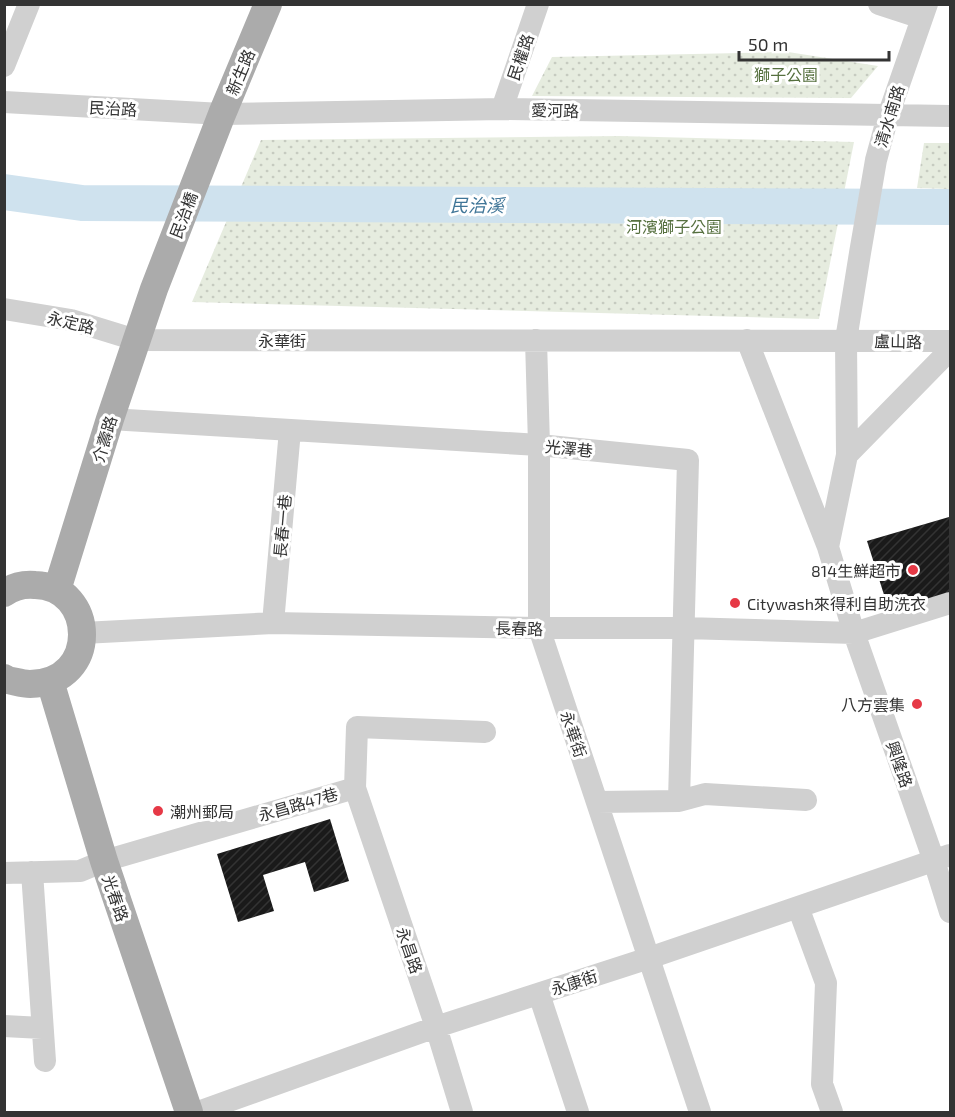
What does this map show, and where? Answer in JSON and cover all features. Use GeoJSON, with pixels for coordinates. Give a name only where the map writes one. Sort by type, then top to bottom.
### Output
{"type":"FeatureCollection","features":[{"type":"Feature","properties":{"kind":"main road","name":"新生路"},"geometry":{"type":"LineString","coordinates":[[212,141],[268,4]]}},
{"type":"Feature","properties":{"kind":"main road","name":"民治橋"},"geometry":{"type":"LineString","coordinates":[[154,289],[212,141]]}},
{"type":"Feature","properties":{"kind":"main road","name":"介壽路"},"geometry":{"type":"LineString","coordinates":[[57,590],[110,419],[154,289]]}},
{"type":"Feature","properties":{"kind":"main road"},"geometry":{"type":"LineString","coordinates":[[4,593],[25,584],[42,585],[57,590],[71,601],[79,614],[83,633],[81,648],[75,662],[51,681],[28,684],[5,682]]}},
{"type":"Feature","properties":{"kind":"main road","name":"光春路"},"geometry":{"type":"LineString","coordinates":[[51,681],[104,861],[189,1113]]}},
{"type":"Feature","properties":{"kind":"street"},"geometry":{"type":"LineString","coordinates":[[4,66],[29,4]]}},
{"type":"Feature","properties":{"kind":"street","name":"民權路"},"geometry":{"type":"LineString","coordinates":[[502,109],[538,4]]}},
{"type":"Feature","properties":{"kind":"street"},"geometry":{"type":"LineString","coordinates":[[879,4],[925,11]]}},
{"type":"Feature","properties":{"kind":"street","name":"清水南路"},"geometry":{"type":"LineString","coordinates":[[860,252],[876,160],[888,116],[925,11]]}},
{"type":"Feature","properties":{"kind":"street","name":"民治路"},"geometry":{"type":"LineString","coordinates":[[4,102],[222,114]]}},
{"type":"Feature","properties":{"kind":"street","name":"愛河路"},"geometry":{"type":"LineString","coordinates":[[222,114],[502,109],[951,116]]}},
{"type":"Feature","properties":{"kind":"street","name":"興隆路"},"geometry":{"type":"LineString","coordinates":[[828,548],[847,455],[846,340],[860,252]]}},
{"type":"Feature","properties":{"kind":"street","name":"永定路"},"geometry":{"type":"LineString","coordinates":[[4,309],[70,320],[136,340]]}},
{"type":"Feature","properties":{"kind":"street","name":"永華街"},"geometry":{"type":"LineString","coordinates":[[136,340],[846,340]]}},
{"type":"Feature","properties":{"kind":"street","name":"永華街"},"geometry":{"type":"LineString","coordinates":[[536,340],[539,445],[538,628],[700,1113]]}},
{"type":"Feature","properties":{"kind":"street","name":"興隆路"},"geometry":{"type":"LineString","coordinates":[[747,340],[828,548],[854,633],[942,858],[951,912]]}},
{"type":"Feature","properties":{"kind":"street","name":"盧山路"},"geometry":{"type":"LineString","coordinates":[[846,340],[951,341]]}},
{"type":"Feature","properties":{"kind":"street"},"geometry":{"type":"LineString","coordinates":[[847,455],[951,350]]}},
{"type":"Feature","properties":{"kind":"street","name":"光澤巷"},"geometry":{"type":"LineString","coordinates":[[110,419],[539,445],[688,460],[679,801]]}},
{"type":"Feature","properties":{"kind":"street","name":"長春一巷"},"geometry":{"type":"LineString","coordinates":[[273,622],[290,430]]}},
{"type":"Feature","properties":{"kind":"street","name":"長春路"},"geometry":{"type":"LineString","coordinates":[[83,633],[273,622],[854,633],[951,603]]}},
{"type":"Feature","properties":{"kind":"street"},"geometry":{"type":"LineString","coordinates":[[355,788],[357,727],[486,732]]}},
{"type":"Feature","properties":{"kind":"street","name":"永昌路47巷"},"geometry":{"type":"LineString","coordinates":[[104,861],[355,788]]}},
{"type":"Feature","properties":{"kind":"street","name":"永昌路"},"geometry":{"type":"LineString","coordinates":[[355,788],[436,1027],[462,1113]]}},
{"type":"Feature","properties":{"kind":"street"},"geometry":{"type":"LineString","coordinates":[[597,802],[679,801],[705,794],[806,800]]}},
{"type":"Feature","properties":{"kind":"street","name":"永康街"},"geometry":{"type":"LineString","coordinates":[[198,1113],[436,1027],[649,958],[942,858]]}},
{"type":"Feature","properties":{"kind":"street"},"geometry":{"type":"LineString","coordinates":[[4,873],[80,871],[104,861]]}},
{"type":"Feature","properties":{"kind":"street"},"geometry":{"type":"LineString","coordinates":[[32,872],[45,1061]]}},
{"type":"Feature","properties":{"kind":"street"},"geometry":{"type":"LineString","coordinates":[[798,907],[826,982],[822,1084],[832,1113]]}},
{"type":"Feature","properties":{"kind":"street"},"geometry":{"type":"LineString","coordinates":[[539,994],[578,1113]]}},
{"type":"Feature","properties":{"kind":"street"},"geometry":{"type":"LineString","coordinates":[[4,1026],[42,1028]]}},
{"type":"Feature","properties":{"kind":"green space","name":"獅子公園"},"geometry":{"type":"Polygon","coordinates":[[[788,52],[878,66],[851,98],[532,96],[552,57],[788,52]]]}},
{"type":"Feature","properties":{"kind":"green space","name":"河濱獅子公園"},"geometry":{"type":"Polygon","coordinates":[[[619,136],[854,142],[819,319],[192,302],[261,140],[619,136]]]}},
{"type":"Feature","properties":{"kind":"green space"},"geometry":{"type":"Polygon","coordinates":[[[924,143],[950,143],[950,189],[917,188],[924,143]]]}},
{"type":"Feature","properties":{"kind":"building","name":"814生鮮超市"},"geometry":{"type":"Polygon","coordinates":[[[949,517],[950,599],[891,617],[867,541],[949,517]]]}},
{"type":"Feature","properties":{"kind":"building"},"geometry":{"type":"Polygon","coordinates":[[[330,819],[349,881],[314,892],[305,862],[263,875],[274,911],[238,922],[217,854],[330,819]]]}},
{"type":"Feature","properties":{"kind":"waterway","name":"民治溪"},"geometry":{"type":"LineString","coordinates":[[4,192],[82,203],[950,207]]}},
{"type":"Feature","properties":{"kind":"place","name":"814生鮮超市"},"geometry":{"type":"Point","coordinates":[913,570]}},
{"type":"Feature","properties":{"kind":"place","name":"Citywash來得利自助洗衣"},"geometry":{"type":"Point","coordinates":[735,603]}},
{"type":"Feature","properties":{"kind":"place","name":"八方雲集"},"geometry":{"type":"Point","coordinates":[917,704]}},
{"type":"Feature","properties":{"kind":"place","name":"潮州郵局"},"geometry":{"type":"Point","coordinates":[158,811]}}]}
